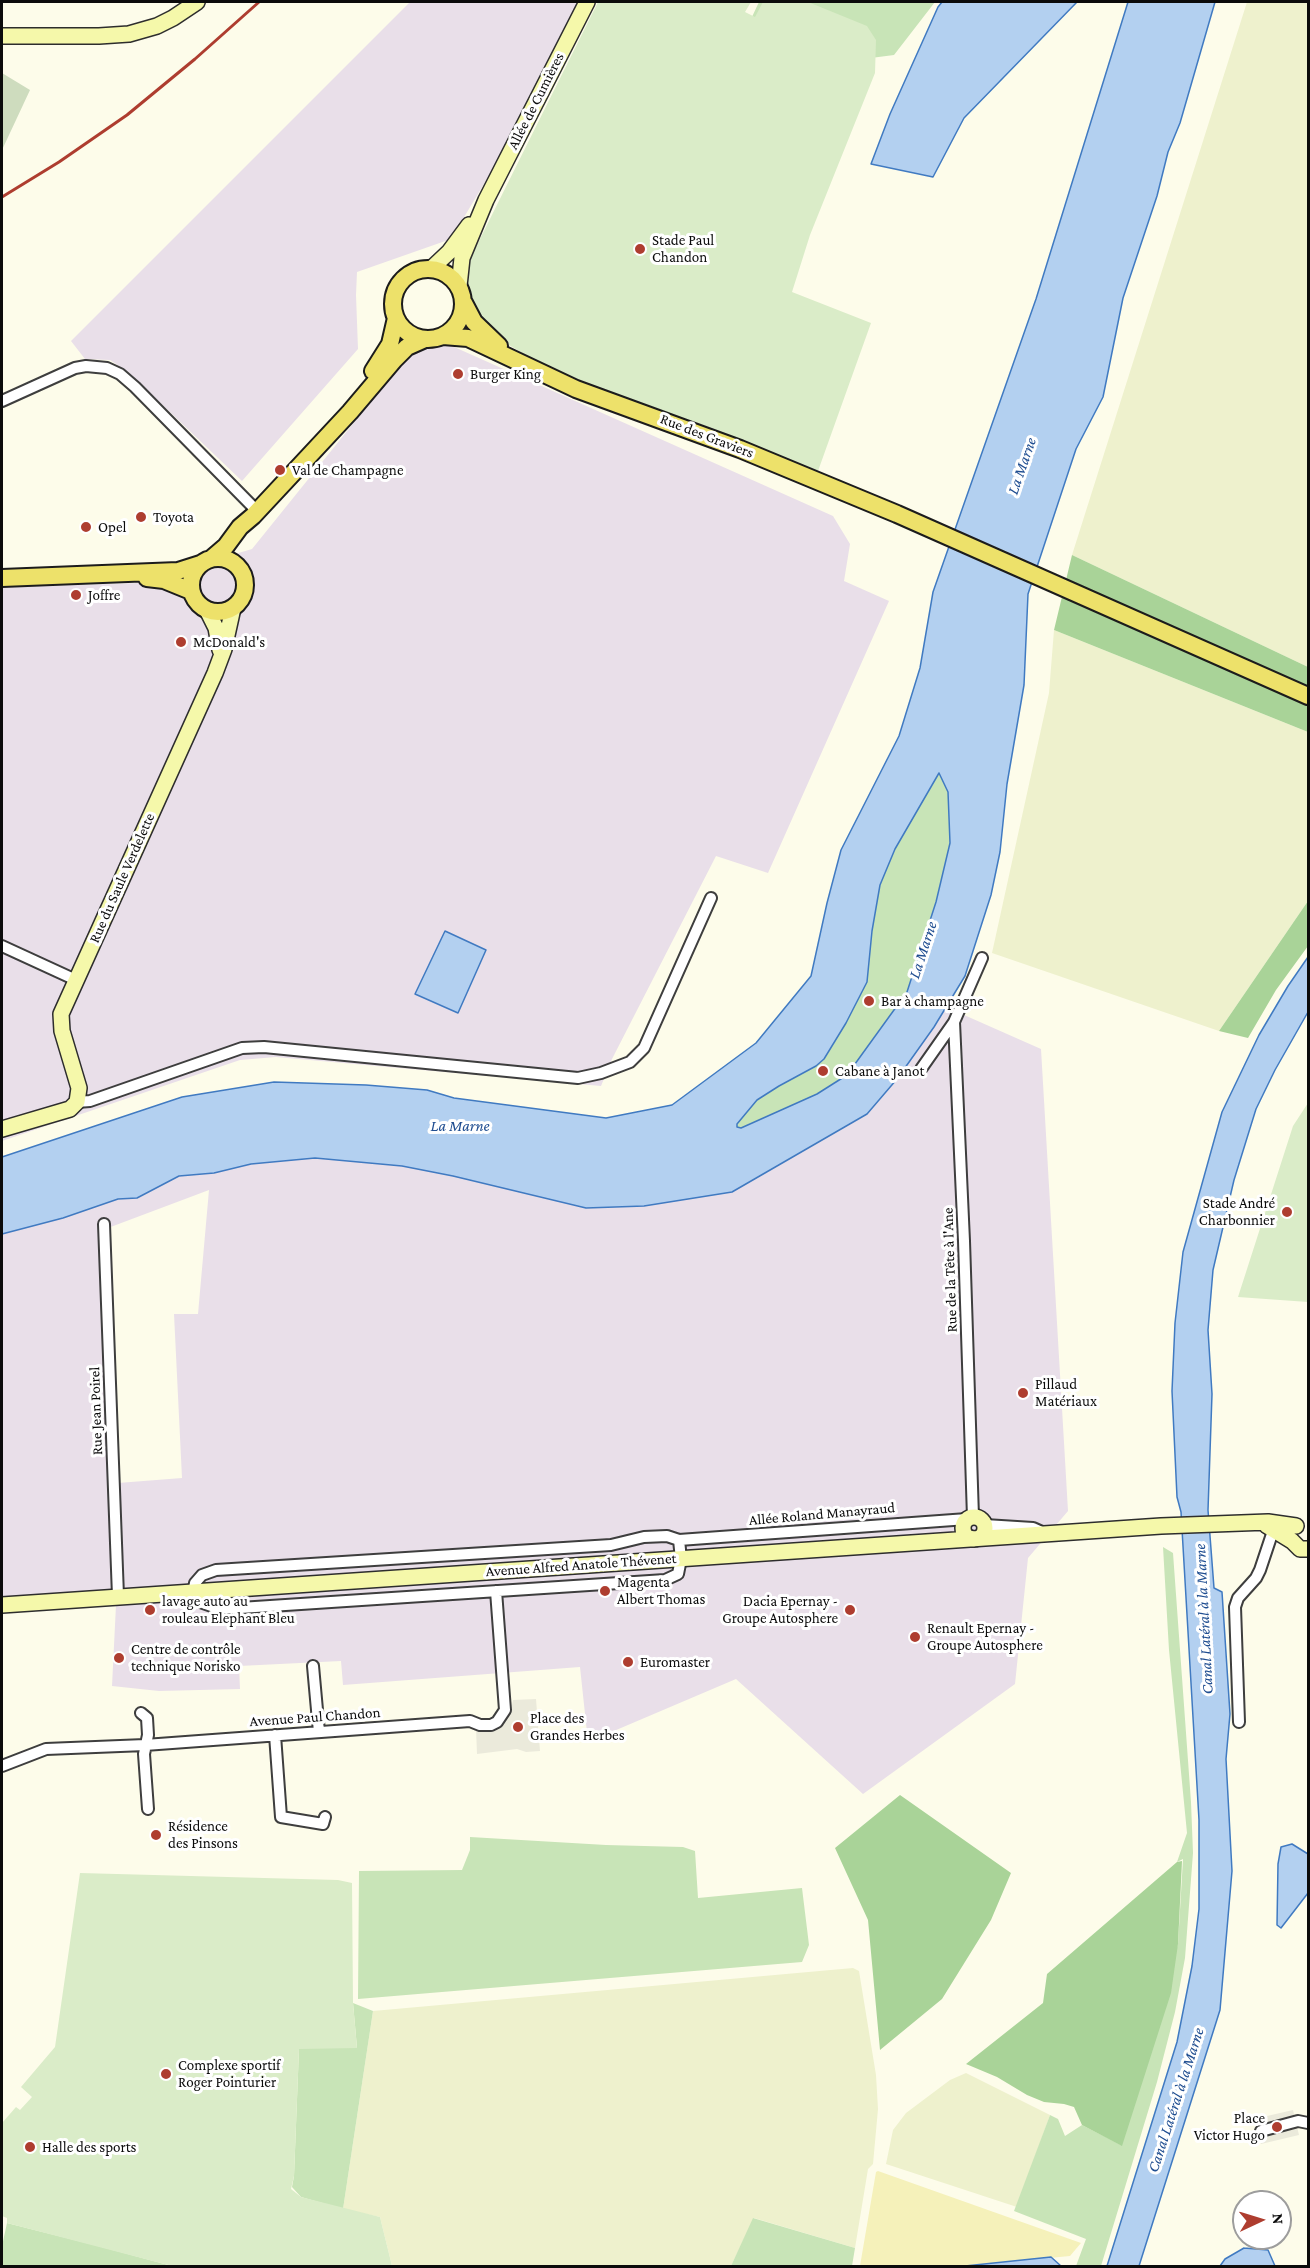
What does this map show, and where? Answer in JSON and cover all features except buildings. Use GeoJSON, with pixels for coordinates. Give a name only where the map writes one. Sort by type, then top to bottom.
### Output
{"type":"FeatureCollection","features":[{"type":"Feature","properties":{"kind":"main road"},"geometry":{"type":"LineString","coordinates":[[2,36],[75,37],[129,34],[157,26],[197,2]]}},
{"type":"Feature","properties":{"kind":"main road","name":"Allée de Cumières"},"geometry":{"type":"LineString","coordinates":[[459,286],[462,258],[486,200],[587,2]]}},
{"type":"Feature","properties":{"kind":"main road","name":"Allée de Cumières"},"geometry":{"type":"LineString","coordinates":[[432,268],[449,252],[486,200]]}},
{"type":"Feature","properties":{"kind":"main road"},"geometry":{"type":"LineString","coordinates":[[221,658],[216,628],[207,610],[194,599],[191,591],[192,576],[206,561],[226,546],[240,527],[256,514],[350,412],[394,360],[407,348],[425,339],[443,336],[458,322],[464,303],[459,286],[447,274],[432,268],[419,269],[408,274],[399,283],[394,294],[393,306],[396,318],[408,333],[425,339]]}},
{"type":"Feature","properties":{"kind":"main road","name":"Rue des Graviers"},"geometry":{"type":"LineString","coordinates":[[464,303],[479,328],[516,360]]}},
{"type":"Feature","properties":{"kind":"main road"},"geometry":{"type":"LineString","coordinates":[[329,433],[382,359],[390,345],[396,318]]}},
{"type":"Feature","properties":{"kind":"main road","name":"Rue des Graviers"},"geometry":{"type":"LineString","coordinates":[[443,336],[468,338],[576,389],[740,448],[897,514],[1308,696]]}},
{"type":"Feature","properties":{"kind":"main road"},"geometry":{"type":"LineString","coordinates":[[207,610],[216,612],[233,608],[242,599],[245,584],[239,554],[240,543],[256,514]]}},
{"type":"Feature","properties":{"kind":"main road"},"geometry":{"type":"LineString","coordinates":[[2,578],[178,571],[206,561],[228,559],[241,569]]}},
{"type":"Feature","properties":{"kind":"main road"},"geometry":{"type":"LineString","coordinates":[[117,574],[164,580],[191,591]]}},
{"type":"Feature","properties":{"kind":"main road","name":"Rue du Saule Verdelette"},"geometry":{"type":"LineString","coordinates":[[77,1102],[79,1088],[60,1022],[62,1014],[221,658],[233,608]]}},
{"type":"Feature","properties":{"kind":"main road"},"geometry":{"type":"LineString","coordinates":[[2,1129],[70,1109],[77,1102]]}},
{"type":"Feature","properties":{"kind":"main road"},"geometry":{"type":"LineString","coordinates":[[1246,1522],[1302,1524]]}},
{"type":"Feature","properties":{"kind":"main road"},"geometry":{"type":"LineString","coordinates":[[1246,1522],[1274,1528],[1300,1549],[1308,1550]]}},
{"type":"Feature","properties":{"kind":"main road","name":"Avenue Alfred Anatole Thévenet"},"geometry":{"type":"LineString","coordinates":[[2,1605],[947,1540],[973,1526],[1045,1534],[1246,1522]]}},
{"type":"Feature","properties":{"kind":"main road"},"geometry":{"type":"LineString","coordinates":[[1292,1541],[1293,1530],[1302,1524]]}},
{"type":"Feature","properties":{"kind":"street"},"geometry":{"type":"LineString","coordinates":[[2,401],[75,368],[86,366],[107,368],[120,374],[135,387],[256,514]]}},
{"type":"Feature","properties":{"kind":"street"},"geometry":{"type":"LineString","coordinates":[[77,1102],[90,1101],[242,1048],[264,1047],[578,1078],[601,1072],[630,1062],[644,1048],[711,898]]}},
{"type":"Feature","properties":{"kind":"street"},"geometry":{"type":"LineString","coordinates":[[2,946],[76,980]]}},
{"type":"Feature","properties":{"kind":"street"},"geometry":{"type":"LineString","coordinates":[[921,1070],[954,1022],[981,958]]}},
{"type":"Feature","properties":{"kind":"street","name":"Rue de la Tête à l'Ane"},"geometry":{"type":"LineString","coordinates":[[954,1022],[973,1526]]}},
{"type":"Feature","properties":{"kind":"street","name":"Rue Jean Poirel"},"geometry":{"type":"LineString","coordinates":[[104,1224],[118,1596]]}},
{"type":"Feature","properties":{"kind":"street","name":"Allée Roland Manayraud"},"geometry":{"type":"LineString","coordinates":[[193,1593],[195,1582],[202,1575],[216,1570],[611,1545],[667,1536],[679,1540],[973,1526]]}},
{"type":"Feature","properties":{"kind":"street"},"geometry":{"type":"LineString","coordinates":[[1239,1722],[1235,1607],[1238,1598],[1260,1570],[1274,1528]]}},
{"type":"Feature","properties":{"kind":"street"},"geometry":{"type":"LineString","coordinates":[[193,1593],[197,1601],[217,1608],[228,1608],[665,1580],[678,1574],[681,1559],[679,1540]]}},
{"type":"Feature","properties":{"kind":"street","name":"Avenue Paul Chandon"},"geometry":{"type":"LineString","coordinates":[[2,1766],[46,1749],[145,1745],[470,1721],[485,1726],[497,1722],[505,1710],[496,1591]]}},
{"type":"Feature","properties":{"kind":"street"},"geometry":{"type":"LineString","coordinates":[[314,1666],[319,1732]]}},
{"type":"Feature","properties":{"kind":"street"},"geometry":{"type":"LineString","coordinates":[[141,1713],[147,1718],[148,1735],[145,1745],[148,1809]]}},
{"type":"Feature","properties":{"kind":"street"},"geometry":{"type":"LineString","coordinates":[[275,1735],[281,1817],[323,1824],[325,1817]]}},
{"type":"Feature","properties":{"kind":"street"},"geometry":{"type":"LineString","coordinates":[[1261,2131],[1298,2121],[1308,2124]]}},
{"type":"Feature","properties":{"kind":"shaded area"},"geometry":{"type":"Polygon","coordinates":[[[410,2],[578,2],[500,157],[451,239],[357,272],[358,349],[242,481],[128,372],[110,360],[85,359],[71,341],[410,2]]]}},
{"type":"Feature","properties":{"kind":"shaded area"},"geometry":{"type":"Polygon","coordinates":[[[443,342],[833,516],[850,544],[844,581],[889,601],[768,873],[716,856],[612,1059],[601,1086],[276,1057],[240,1060],[2,1141],[2,587],[137,583],[252,549],[410,353],[443,342]]]}},
{"type":"Feature","properties":{"kind":"shaded area"},"geometry":{"type":"Polygon","coordinates":[[[946,1007],[1041,1049],[1068,1511],[1028,1558],[1015,1684],[863,1794],[736,1679],[588,1742],[580,1667],[343,1685],[341,1661],[239,1666],[240,1689],[159,1691],[112,1686],[116,1605],[124,1593],[118,1483],[182,1478],[174,1314],[198,1314],[209,1190],[100,1231],[114,1591],[2,1598],[2,1234],[63,1218],[118,1199],[138,1198],[179,1176],[214,1173],[251,1164],[315,1158],[402,1166],[644,1206],[732,1192],[867,1114],[897,1079],[946,1007]]]}},
{"type":"Feature","properties":{"kind":"shaded area","name":"Place des Grandes Herbes"},"geometry":{"type":"Polygon","coordinates":[[[536,1699],[540,1751],[526,1752],[517,1749],[477,1754],[476,1728],[485,1731],[494,1729],[507,1719],[513,1700],[536,1699]]]}},
{"type":"Feature","properties":{"kind":"shaded area","name":"Place Victor Hugo"},"geometry":{"type":"Polygon","coordinates":[[[1293,2110],[1299,2135],[1261,2144],[1254,2119],[1293,2110]]]}},
{"type":"Feature","properties":{"kind":"green space","name":"Stade Paul Chandon"},"geometry":{"type":"Polygon","coordinates":[[[598,2],[751,2],[745,12],[755,17],[763,2],[808,2],[867,26],[876,40],[875,73],[810,235],[792,292],[871,323],[818,471],[703,425],[556,372],[500,340],[481,321],[469,301],[464,274],[468,263],[598,2]]]}},
{"type":"Feature","properties":{"kind":"green space"},"geometry":{"type":"Polygon","coordinates":[[[759,2],[935,2],[894,55],[863,59],[751,19],[759,2]]]}},
{"type":"Feature","properties":{"kind":"green space"},"geometry":{"type":"Polygon","coordinates":[[[1247,2],[1308,2],[1308,667],[1072,555],[1247,2]]]}},
{"type":"Feature","properties":{"kind":"green space"},"geometry":{"type":"Polygon","coordinates":[[[2,73],[30,90],[2,150],[2,73]]]}},
{"type":"Feature","properties":{"kind":"green space"},"geometry":{"type":"Polygon","coordinates":[[[1072,555],[1308,667],[1308,732],[1054,630],[1072,555]]]}},
{"type":"Feature","properties":{"kind":"green space"},"geometry":{"type":"Polygon","coordinates":[[[1054,630],[1308,732],[1308,901],[1219,1031],[992,953],[1049,693],[1054,630]]]}},
{"type":"Feature","properties":{"kind":"green space"},"geometry":{"type":"Polygon","coordinates":[[[939,772],[948,791],[950,843],[936,902],[907,992],[847,1075],[817,1094],[741,1128],[737,1127],[736,1124],[757,1100],[816,1066],[825,1058],[846,1023],[867,982],[872,931],[880,885],[895,849],[939,772]]]}},
{"type":"Feature","properties":{"kind":"green space"},"geometry":{"type":"Polygon","coordinates":[[[1308,901],[1308,946],[1276,990],[1248,1038],[1219,1031],[1308,901]]]}},
{"type":"Feature","properties":{"kind":"green space","name":"Stade André Charbonnier"},"geometry":{"type":"Polygon","coordinates":[[[1308,1103],[1308,1302],[1238,1297],[1293,1126],[1308,1103]]]}},
{"type":"Feature","properties":{"kind":"green space"},"geometry":{"type":"Polygon","coordinates":[[[1163,1547],[1173,1553],[1191,1802],[1193,1853],[1185,1958],[1175,2012],[1157,2082],[1101,2266],[1076,2266],[1086,2239],[1014,2211],[1050,2115],[1058,2119],[1065,2136],[1082,2125],[1121,2145],[1178,1944],[1183,1859],[1177,1862],[1187,1833],[1169,1650],[1163,1547]]]}},
{"type":"Feature","properties":{"kind":"green space"},"geometry":{"type":"Polygon","coordinates":[[[900,1795],[1011,1873],[991,1920],[942,1999],[880,2050],[868,1920],[835,1848],[900,1795]]]}},
{"type":"Feature","properties":{"kind":"green space"},"geometry":{"type":"Polygon","coordinates":[[[470,1837],[683,1847],[695,1851],[698,1898],[802,1888],[809,1945],[802,1962],[358,1999],[359,1871],[462,1870],[470,1850],[470,1837]]]}},
{"type":"Feature","properties":{"kind":"green space"},"geometry":{"type":"Polygon","coordinates":[[[1182,1861],[1178,1944],[1171,1993],[1122,2146],[1082,2125],[1074,2107],[1044,2102],[1027,2095],[997,2077],[966,2064],[1043,2003],[1047,1974],[1177,1862],[1182,1861]]]}},
{"type":"Feature","properties":{"kind":"green space","name":"Complexe sportif Roger Pointurier"},"geometry":{"type":"Polygon","coordinates":[[[80,1873],[338,1880],[352,1883],[353,2003],[357,2048],[299,2049],[294,2176],[291,2189],[301,2197],[380,2217],[392,2266],[172,2266],[7,2223],[7,2218],[2,2216],[2,2123],[16,2107],[20,2110],[32,2097],[21,2087],[55,2047],[80,1873]]]}},
{"type":"Feature","properties":{"kind":"green space"},"geometry":{"type":"Polygon","coordinates":[[[853,1968],[859,1971],[876,2075],[878,2109],[873,2164],[868,2169],[855,2248],[754,2218],[731,2266],[392,2266],[380,2217],[343,2209],[373,2011],[853,1968]]]}},
{"type":"Feature","properties":{"kind":"green space"},"geometry":{"type":"Polygon","coordinates":[[[353,2003],[373,2011],[343,2209],[301,2197],[292,2187],[299,2048],[357,2048],[353,2003]]]}},
{"type":"Feature","properties":{"kind":"green space"},"geometry":{"type":"Polygon","coordinates":[[[966,2073],[1050,2115],[1017,2207],[886,2164],[893,2130],[906,2113],[950,2080],[966,2073]]]}},
{"type":"Feature","properties":{"kind":"green space"},"geometry":{"type":"Polygon","coordinates":[[[753,2218],[855,2248],[852,2266],[731,2266],[753,2218]]]}},
{"type":"Feature","properties":{"kind":"green space"},"geometry":{"type":"Polygon","coordinates":[[[7,2223],[172,2266],[2,2266],[2,2246],[7,2223]]]}},
{"type":"Feature","properties":{"kind":"sand"},"geometry":{"type":"Polygon","coordinates":[[[878,2171],[1081,2243],[1070,2256],[965,2266],[860,2266],[878,2171]]]}},
{"type":"Feature","properties":{"kind":"water"},"geometry":{"type":"Polygon","coordinates":[[[942,2],[1077,2],[964,118],[933,177],[871,164],[890,114],[942,2]]]}},
{"type":"Feature","properties":{"kind":"water","name":"La Marne"},"geometry":{"type":"Polygon","coordinates":[[[1128,2],[1215,2],[1180,123],[1168,152],[1157,196],[1123,298],[1103,397],[1076,449],[1028,594],[1024,685],[1007,784],[1000,852],[991,895],[965,976],[934,1027],[897,1079],[867,1114],[732,1192],[644,1206],[586,1208],[402,1166],[315,1158],[251,1164],[214,1173],[179,1176],[137,1198],[118,1199],[63,1218],[2,1234],[2,1157],[182,1097],[274,1082],[366,1085],[427,1090],[454,1098],[606,1118],[672,1105],[756,1043],[811,976],[841,850],[899,736],[920,668],[933,592],[1036,299],[1128,2]],[[939,773],[895,849],[880,885],[872,931],[867,982],[824,1059],[757,1100],[737,1127],[741,1128],[817,1094],[847,1075],[907,992],[936,902],[950,843],[948,792],[939,773]]]}},
{"type":"Feature","properties":{"kind":"water"},"geometry":{"type":"Polygon","coordinates":[[[445,931],[486,950],[458,1013],[415,994],[445,931]]]}},
{"type":"Feature","properties":{"kind":"water","name":"Canal Latéral à la Marne"},"geometry":{"type":"Polygon","coordinates":[[[1308,957],[1308,1012],[1256,1109],[1234,1180],[1213,1270],[1208,1330],[1212,1394],[1208,1510],[1214,1588],[1222,1592],[1230,1714],[1226,1759],[1232,1871],[1220,2010],[1139,2266],[1107,2266],[1177,2042],[1192,1966],[1199,1909],[1199,1820],[1172,1391],[1175,1323],[1183,1252],[1222,1112],[1259,1035],[1308,957]]]}},
{"type":"Feature","properties":{"kind":"water"},"geometry":{"type":"Polygon","coordinates":[[[1292,1844],[1308,1854],[1308,1893],[1281,1928],[1277,1925],[1278,1864],[1281,1847],[1292,1844]]]}},
{"type":"Feature","properties":{"kind":"water"},"geometry":{"type":"Polygon","coordinates":[[[1241,2250],[1268,2250],[1275,2266],[1220,2266],[1225,2259],[1241,2250]]]}},
{"type":"Feature","properties":{"kind":"water"},"geometry":{"type":"Polygon","coordinates":[[[1051,2257],[1061,2266],[965,2266],[1051,2257]]]}},
{"type":"Feature","properties":{"kind":"railway"},"geometry":{"type":"LineString","coordinates":[[2,197],[59,162],[127,115],[259,2]]}},
{"type":"Feature","properties":{"kind":"place","name":"Stade Paul Chandon"},"geometry":{"type":"Point","coordinates":[640,249]}},
{"type":"Feature","properties":{"kind":"place","name":"Burger King"},"geometry":{"type":"Point","coordinates":[458,374]}},
{"type":"Feature","properties":{"kind":"place","name":"Val de Champagne"},"geometry":{"type":"Point","coordinates":[280,470]}},
{"type":"Feature","properties":{"kind":"place","name":"Toyota"},"geometry":{"type":"Point","coordinates":[141,517]}},
{"type":"Feature","properties":{"kind":"place","name":"Opel"},"geometry":{"type":"Point","coordinates":[86,527]}},
{"type":"Feature","properties":{"kind":"place","name":"Joffre"},"geometry":{"type":"Point","coordinates":[76,595]}},
{"type":"Feature","properties":{"kind":"place","name":"McDonald's"},"geometry":{"type":"Point","coordinates":[181,642]}},
{"type":"Feature","properties":{"kind":"place","name":"Bar à champagne"},"geometry":{"type":"Point","coordinates":[869,1001]}},
{"type":"Feature","properties":{"kind":"place","name":"Cabane à Janot"},"geometry":{"type":"Point","coordinates":[823,1071]}},
{"type":"Feature","properties":{"kind":"place","name":"Stade André Charbonnier"},"geometry":{"type":"Point","coordinates":[1287,1212]}},
{"type":"Feature","properties":{"kind":"place","name":"Pillaud Matériaux"},"geometry":{"type":"Point","coordinates":[1023,1393]}},
{"type":"Feature","properties":{"kind":"place","name":"Magenta Albert Thomas"},"geometry":{"type":"Point","coordinates":[605,1591]}},
{"type":"Feature","properties":{"kind":"place","name":"lavage auto au rouleau Elephant Bleu"},"geometry":{"type":"Point","coordinates":[150,1610]}},
{"type":"Feature","properties":{"kind":"place","name":"Dacia Epernay - Groupe Autosphere"},"geometry":{"type":"Point","coordinates":[850,1610]}},
{"type":"Feature","properties":{"kind":"place","name":"Renault Epernay - Groupe Autosphere"},"geometry":{"type":"Point","coordinates":[915,1637]}},
{"type":"Feature","properties":{"kind":"place","name":"Centre de contrôle technique Norisko"},"geometry":{"type":"Point","coordinates":[119,1658]}},
{"type":"Feature","properties":{"kind":"place","name":"Euromaster"},"geometry":{"type":"Point","coordinates":[628,1662]}},
{"type":"Feature","properties":{"kind":"place","name":"Place des Grandes Herbes"},"geometry":{"type":"Point","coordinates":[518,1727]}},
{"type":"Feature","properties":{"kind":"place","name":"Résidence des Pinsons"},"geometry":{"type":"Point","coordinates":[156,1835]}},
{"type":"Feature","properties":{"kind":"place","name":"Complexe sportif Roger Pointurier"},"geometry":{"type":"Point","coordinates":[166,2074]}},
{"type":"Feature","properties":{"kind":"place","name":"Place Victor Hugo"},"geometry":{"type":"Point","coordinates":[1277,2127]}},
{"type":"Feature","properties":{"kind":"place","name":"Halle des sports"},"geometry":{"type":"Point","coordinates":[30,2147]}}]}
